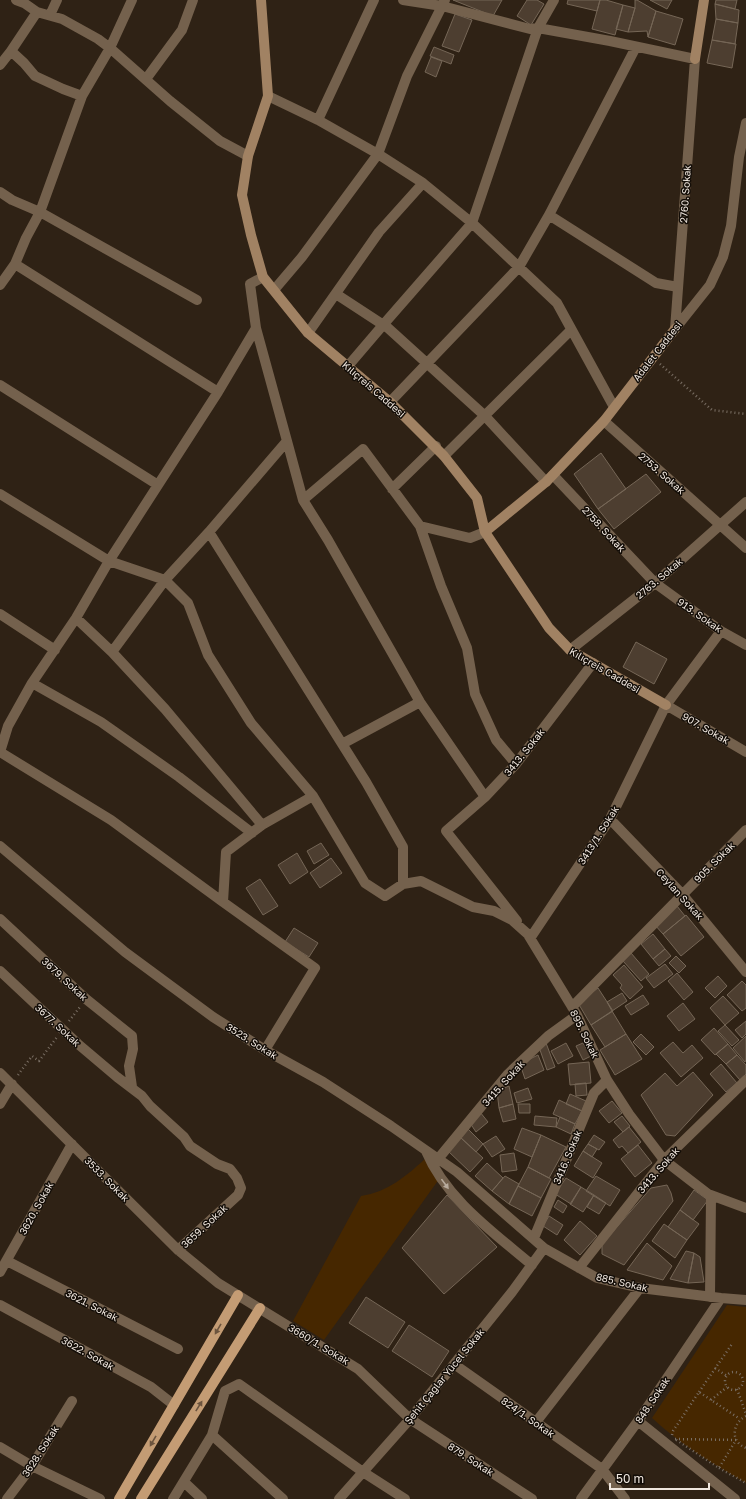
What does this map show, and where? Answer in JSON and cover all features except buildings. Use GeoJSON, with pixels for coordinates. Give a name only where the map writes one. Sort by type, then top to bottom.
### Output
{"type":"FeatureCollection","features":[{"type":"Feature","properties":{"kind":"main road"},"geometry":{"type":"LineString","coordinates":[[120,1499],[238,1295]]}},
{"type":"Feature","properties":{"kind":"main road"},"geometry":{"type":"LineString","coordinates":[[141,1499],[260,1308]]}},
{"type":"Feature","properties":{"kind":"street"},"geometry":{"type":"LineString","coordinates":[[16,0],[38,12],[62,19],[98,39],[220,142],[248,156]]}},
{"type":"Feature","properties":{"kind":"street"},"geometry":{"type":"LineString","coordinates":[[50,15],[57,0]]}},
{"type":"Feature","properties":{"kind":"street"},"geometry":{"type":"LineString","coordinates":[[0,285],[15,264],[26,238],[40,212],[82,96],[110,48],[132,0]]}},
{"type":"Feature","properties":{"kind":"street"},"geometry":{"type":"LineString","coordinates":[[146,79],[182,30],[193,0]]}},
{"type":"Feature","properties":{"kind":"street","name":"Kılıçreis Caddesi"},"geometry":{"type":"LineString","coordinates":[[261,0],[268,96],[248,156],[242,195],[251,235],[263,277],[308,333],[390,402],[436,446],[478,498],[485,532],[549,628],[570,650],[666,705]]}},
{"type":"Feature","properties":{"kind":"street"},"geometry":{"type":"LineString","coordinates":[[318,120],[374,0]]}},
{"type":"Feature","properties":{"kind":"street"},"geometry":{"type":"LineString","coordinates":[[403,0],[443,3],[530,29],[538,28],[610,41],[695,59],[704,0]]}},
{"type":"Feature","properties":{"kind":"street"},"geometry":{"type":"LineString","coordinates":[[348,366],[472,223],[538,28],[554,0]]}},
{"type":"Feature","properties":{"kind":"street"},"geometry":{"type":"LineString","coordinates":[[274,290],[302,257],[378,154],[408,76],[443,3]]}},
{"type":"Feature","properties":{"kind":"street"},"geometry":{"type":"LineString","coordinates":[[0,65],[38,12]]}},
{"type":"Feature","properties":{"kind":"street"},"geometry":{"type":"LineString","coordinates":[[390,402],[519,267],[549,215],[636,47]]}},
{"type":"Feature","properties":{"kind":"street"},"geometry":{"type":"LineString","coordinates":[[11,51],[35,76],[82,96]]}},
{"type":"Feature","properties":{"kind":"street","name":"2760. Sokak"},"geometry":{"type":"LineString","coordinates":[[674,329],[695,59]]}},
{"type":"Feature","properties":{"kind":"street"},"geometry":{"type":"LineString","coordinates":[[268,96],[318,120],[378,154],[423,183],[472,223],[557,303],[614,407]]}},
{"type":"Feature","properties":{"kind":"street","name":"Adalet Caddesi"},"geometry":{"type":"LineString","coordinates":[[485,532],[549,479],[604,421],[652,357],[710,285],[723,257],[731,226],[742,160],[746,123]]}},
{"type":"Feature","properties":{"kind":"street"},"geometry":{"type":"LineString","coordinates":[[308,333],[379,232],[423,183]]}},
{"type":"Feature","properties":{"kind":"street"},"geometry":{"type":"LineString","coordinates":[[0,192],[12,200],[40,212],[197,300]]}},
{"type":"Feature","properties":{"kind":"street"},"geometry":{"type":"LineString","coordinates":[[549,215],[656,284],[678,287]]}},
{"type":"Feature","properties":{"kind":"street"},"geometry":{"type":"LineString","coordinates":[[15,264],[218,392]]}},
{"type":"Feature","properties":{"kind":"street"},"geometry":{"type":"LineString","coordinates":[[263,277],[250,284],[256,328],[303,500],[328,540],[420,702],[485,797]]}},
{"type":"Feature","properties":{"kind":"street","name":"2758. Sokak"},"geometry":{"type":"LineString","coordinates":[[336,294],[383,325],[485,416],[655,583]]}},
{"type":"Feature","properties":{"kind":"street"},"geometry":{"type":"LineString","coordinates":[[256,328],[218,392],[109,562],[76,618],[4,724],[0,752],[112,820],[315,968],[265,1050]]}},
{"type":"Feature","properties":{"kind":"street"},"geometry":{"type":"LineString","coordinates":[[444,456],[571,330]]}},
{"type":"Feature","properties":{"kind":"street"},"geometry":{"type":"LineString","coordinates":[[0,385],[158,485]]}},
{"type":"Feature","properties":{"kind":"street","name":"2753. Sokak"},"geometry":{"type":"LineString","coordinates":[[604,421],[683,490],[746,548]]}},
{"type":"Feature","properties":{"kind":"street"},"geometry":{"type":"LineString","coordinates":[[112,652],[165,580],[209,532],[287,441]]}},
{"type":"Feature","properties":{"kind":"street"},"geometry":{"type":"LineString","coordinates":[[392,489],[436,446]]}},
{"type":"Feature","properties":{"kind":"street"},"geometry":{"type":"LineString","coordinates":[[303,500],[363,449],[420,526],[441,586],[467,648],[475,694],[496,740],[516,764]]}},
{"type":"Feature","properties":{"kind":"street"},"geometry":{"type":"LineString","coordinates":[[0,494],[109,562],[165,580],[188,603],[208,655],[251,723],[313,796],[365,883],[385,896],[403,884],[421,881],[473,907],[494,911],[512,920],[530,937]]}},
{"type":"Feature","properties":{"kind":"street","name":"2763. Sokak"},"geometry":{"type":"LineString","coordinates":[[570,650],[655,583],[746,502]]}},
{"type":"Feature","properties":{"kind":"street"},"geometry":{"type":"LineString","coordinates":[[420,526],[470,538],[485,532]]}},
{"type":"Feature","properties":{"kind":"street"},"geometry":{"type":"LineString","coordinates":[[209,532],[366,782],[403,846],[403,884]]}},
{"type":"Feature","properties":{"kind":"street","name":"913. Sokak"},"geometry":{"type":"LineString","coordinates":[[655,583],[721,631],[746,645]]}},
{"type":"Feature","properties":{"kind":"street"},"geometry":{"type":"LineString","coordinates":[[0,614],[55,650]]}},
{"type":"Feature","properties":{"kind":"street"},"geometry":{"type":"LineString","coordinates":[[76,618],[112,652],[165,709],[262,825]]}},
{"type":"Feature","properties":{"kind":"street","name":"3413/1. Sokak"},"geometry":{"type":"LineString","coordinates":[[530,937],[610,819],[666,705],[721,631]]}},
{"type":"Feature","properties":{"kind":"street","name":"3413. Sokak"},"geometry":{"type":"LineString","coordinates":[[446,832],[485,797],[516,764],[593,663]]}},
{"type":"Feature","properties":{"kind":"street"},"geometry":{"type":"LineString","coordinates":[[32,683],[101,722],[179,777],[252,833]]}},
{"type":"Feature","properties":{"kind":"street"},"geometry":{"type":"LineString","coordinates":[[342,744],[420,702]]}},
{"type":"Feature","properties":{"kind":"street","name":"907. Sokak"},"geometry":{"type":"LineString","coordinates":[[666,705],[746,752]]}},
{"type":"Feature","properties":{"kind":"street"},"geometry":{"type":"LineString","coordinates":[[223,902],[226,852],[262,825],[313,796]]}},
{"type":"Feature","properties":{"kind":"street","name":"Ceylan Sokak"},"geometry":{"type":"LineString","coordinates":[[610,819],[682,894],[745,970]]}},
{"type":"Feature","properties":{"kind":"street","name":"905. Sokak"},"geometry":{"type":"LineString","coordinates":[[682,894],[746,830]]}},
{"type":"Feature","properties":{"kind":"street","name":"895. Sokak"},"geometry":{"type":"LineString","coordinates":[[446,832],[530,937],[575,1011],[606,1080],[629,1114],[664,1160],[711,1196],[746,1208]]}},
{"type":"Feature","properties":{"kind":"street","name":"3523. Sokak"},"geometry":{"type":"LineString","coordinates":[[1,849],[125,952],[213,1017],[265,1050],[323,1082],[391,1126],[457,1172],[515,1222]]}},
{"type":"Feature","properties":{"kind":"street","name":"3415. Sokak"},"geometry":{"type":"LineString","coordinates":[[438,1159],[508,1074],[575,1011],[682,894]]}},
{"type":"Feature","properties":{"kind":"street","name":"3679. Sokak"},"geometry":{"type":"LineString","coordinates":[[0,919],[86,999],[132,1036],[134,1049],[129,1066],[132,1087]]}},
{"type":"Feature","properties":{"kind":"street","name":"3677. Sokak"},"geometry":{"type":"LineString","coordinates":[[0,971],[62,1029],[117,1077],[132,1087]]}},
{"type":"Feature","properties":{"kind":"street","name":"3533. Sokak"},"geometry":{"type":"LineString","coordinates":[[0,1073],[178,1250],[218,1283]]}},
{"type":"Feature","properties":{"kind":"street","name":"3416. Sokak"},"geometry":{"type":"LineString","coordinates":[[534,1238],[594,1093],[606,1080]]}},
{"type":"Feature","properties":{"kind":"street","name":"3413. Sokak"},"geometry":{"type":"LineString","coordinates":[[579,1268],[664,1160],[746,1080]]}},
{"type":"Feature","properties":{"kind":"street"},"geometry":{"type":"LineString","coordinates":[[0,1104],[12,1084]]}},
{"type":"Feature","properties":{"kind":"street","name":"3659. Sokak"},"geometry":{"type":"LineString","coordinates":[[132,1087],[150,1106],[184,1137],[190,1146],[217,1164],[230,1169],[238,1178],[241,1188],[238,1195],[178,1250]]}},
{"type":"Feature","properties":{"kind":"street","name":"3620. Sokak"},"geometry":{"type":"LineString","coordinates":[[0,1272],[72,1144]]}},
{"type":"Feature","properties":{"kind":"street"},"geometry":{"type":"LineString","coordinates":[[426,1151],[447,1188],[475,1216],[532,1265]]}},
{"type":"Feature","properties":{"kind":"street"},"geometry":{"type":"LineString","coordinates":[[710,1297],[711,1196]]}},
{"type":"Feature","properties":{"kind":"street","name":"885. Sokak"},"geometry":{"type":"LineString","coordinates":[[515,1222],[544,1248],[597,1278],[640,1288],[746,1300]]}},
{"type":"Feature","properties":{"kind":"street","name":"Şehit Çağlar Yücel Sokak"},"geometry":{"type":"LineString","coordinates":[[338,1499],[410,1419],[544,1248]]}},
{"type":"Feature","properties":{"kind":"street","name":"3621. Sokak"},"geometry":{"type":"LineString","coordinates":[[7,1261],[178,1349]]}},
{"type":"Feature","properties":{"kind":"street","name":"3660/1. Sokak"},"geometry":{"type":"LineString","coordinates":[[218,1283],[358,1369],[410,1419]]}},
{"type":"Feature","properties":{"kind":"street"},"geometry":{"type":"LineString","coordinates":[[536,1422],[640,1288]]}},
{"type":"Feature","properties":{"kind":"street","name":"848. Sokak"},"geometry":{"type":"LineString","coordinates":[[581,1499],[638,1421],[721,1298]]}},
{"type":"Feature","properties":{"kind":"street","name":"3622. Sokak"},"geometry":{"type":"LineString","coordinates":[[0,1305],[151,1387],[174,1405]]}},
{"type":"Feature","properties":{"kind":"street","name":"824/1. Sokak"},"geometry":{"type":"LineString","coordinates":[[454,1364],[602,1469],[625,1499]]}},
{"type":"Feature","properties":{"kind":"street"},"geometry":{"type":"LineString","coordinates":[[174,1499],[212,1435],[225,1391],[239,1384],[363,1472],[405,1499]]}},
{"type":"Feature","properties":{"kind":"street","name":"3628. Sokak"},"geometry":{"type":"LineString","coordinates":[[7,1499],[32,1466],[72,1401]]}},
{"type":"Feature","properties":{"kind":"street","name":"879. Sokak"},"geometry":{"type":"LineString","coordinates":[[410,1419],[532,1499]]}},
{"type":"Feature","properties":{"kind":"street"},"geometry":{"type":"LineString","coordinates":[[638,1421],[729,1497]]}},
{"type":"Feature","properties":{"kind":"street"},"geometry":{"type":"LineString","coordinates":[[212,1435],[283,1499]]}},
{"type":"Feature","properties":{"kind":"street"},"geometry":{"type":"LineString","coordinates":[[0,1447],[32,1466],[100,1499]]}},
{"type":"Feature","properties":{"kind":"street"},"geometry":{"type":"LineString","coordinates":[[184,1482],[202,1499]]}},
{"type":"Feature","properties":{"kind":"path"},"geometry":{"type":"LineString","coordinates":[[652,357],[712,410],[746,414]]}},
{"type":"Feature","properties":{"kind":"path"},"geometry":{"type":"LineString","coordinates":[[12,1084],[32,1056],[39,1061],[86,999]]}},
{"type":"Feature","properties":{"kind":"path"},"geometry":{"type":"LineString","coordinates":[[732,1344],[673,1431],[672,1435],[675,1439],[719,1468],[746,1483]]}},
{"type":"Feature","properties":{"kind":"path"},"geometry":{"type":"LineString","coordinates":[[716,1368],[727,1376]]}},
{"type":"Feature","properties":{"kind":"path"},"geometry":{"type":"LineString","coordinates":[[732,1373],[738,1373],[742,1377],[743,1383],[737,1389],[732,1390],[727,1387],[725,1381],[727,1376],[732,1373]]}},
{"type":"Feature","properties":{"kind":"path"},"geometry":{"type":"LineString","coordinates":[[711,1400],[727,1387]]}},
{"type":"Feature","properties":{"kind":"path"},"geometry":{"type":"LineString","coordinates":[[737,1389],[746,1415],[740,1419],[734,1429],[736,1440],[739,1444],[746,1448]]}},
{"type":"Feature","properties":{"kind":"path"},"geometry":{"type":"LineString","coordinates":[[699,1392],[740,1419]]}},
{"type":"Feature","properties":{"kind":"path"},"geometry":{"type":"LineString","coordinates":[[675,1439],[736,1440]]}},
{"type":"Feature","properties":{"kind":"path"},"geometry":{"type":"LineString","coordinates":[[719,1468],[736,1440]]}},
{"type":"Feature","properties":{"kind":"shaded area"},"geometry":{"type":"Polygon","coordinates":[[[425,1159],[442,1175],[324,1340],[293,1321],[361,1196],[380,1191],[388,1187],[404,1177],[425,1159]]]}},
{"type":"Feature","properties":{"kind":"shaded area"},"geometry":{"type":"Polygon","coordinates":[[[727,1305],[746,1307],[746,1483],[685,1445],[652,1418],[727,1305]]]}}]}
